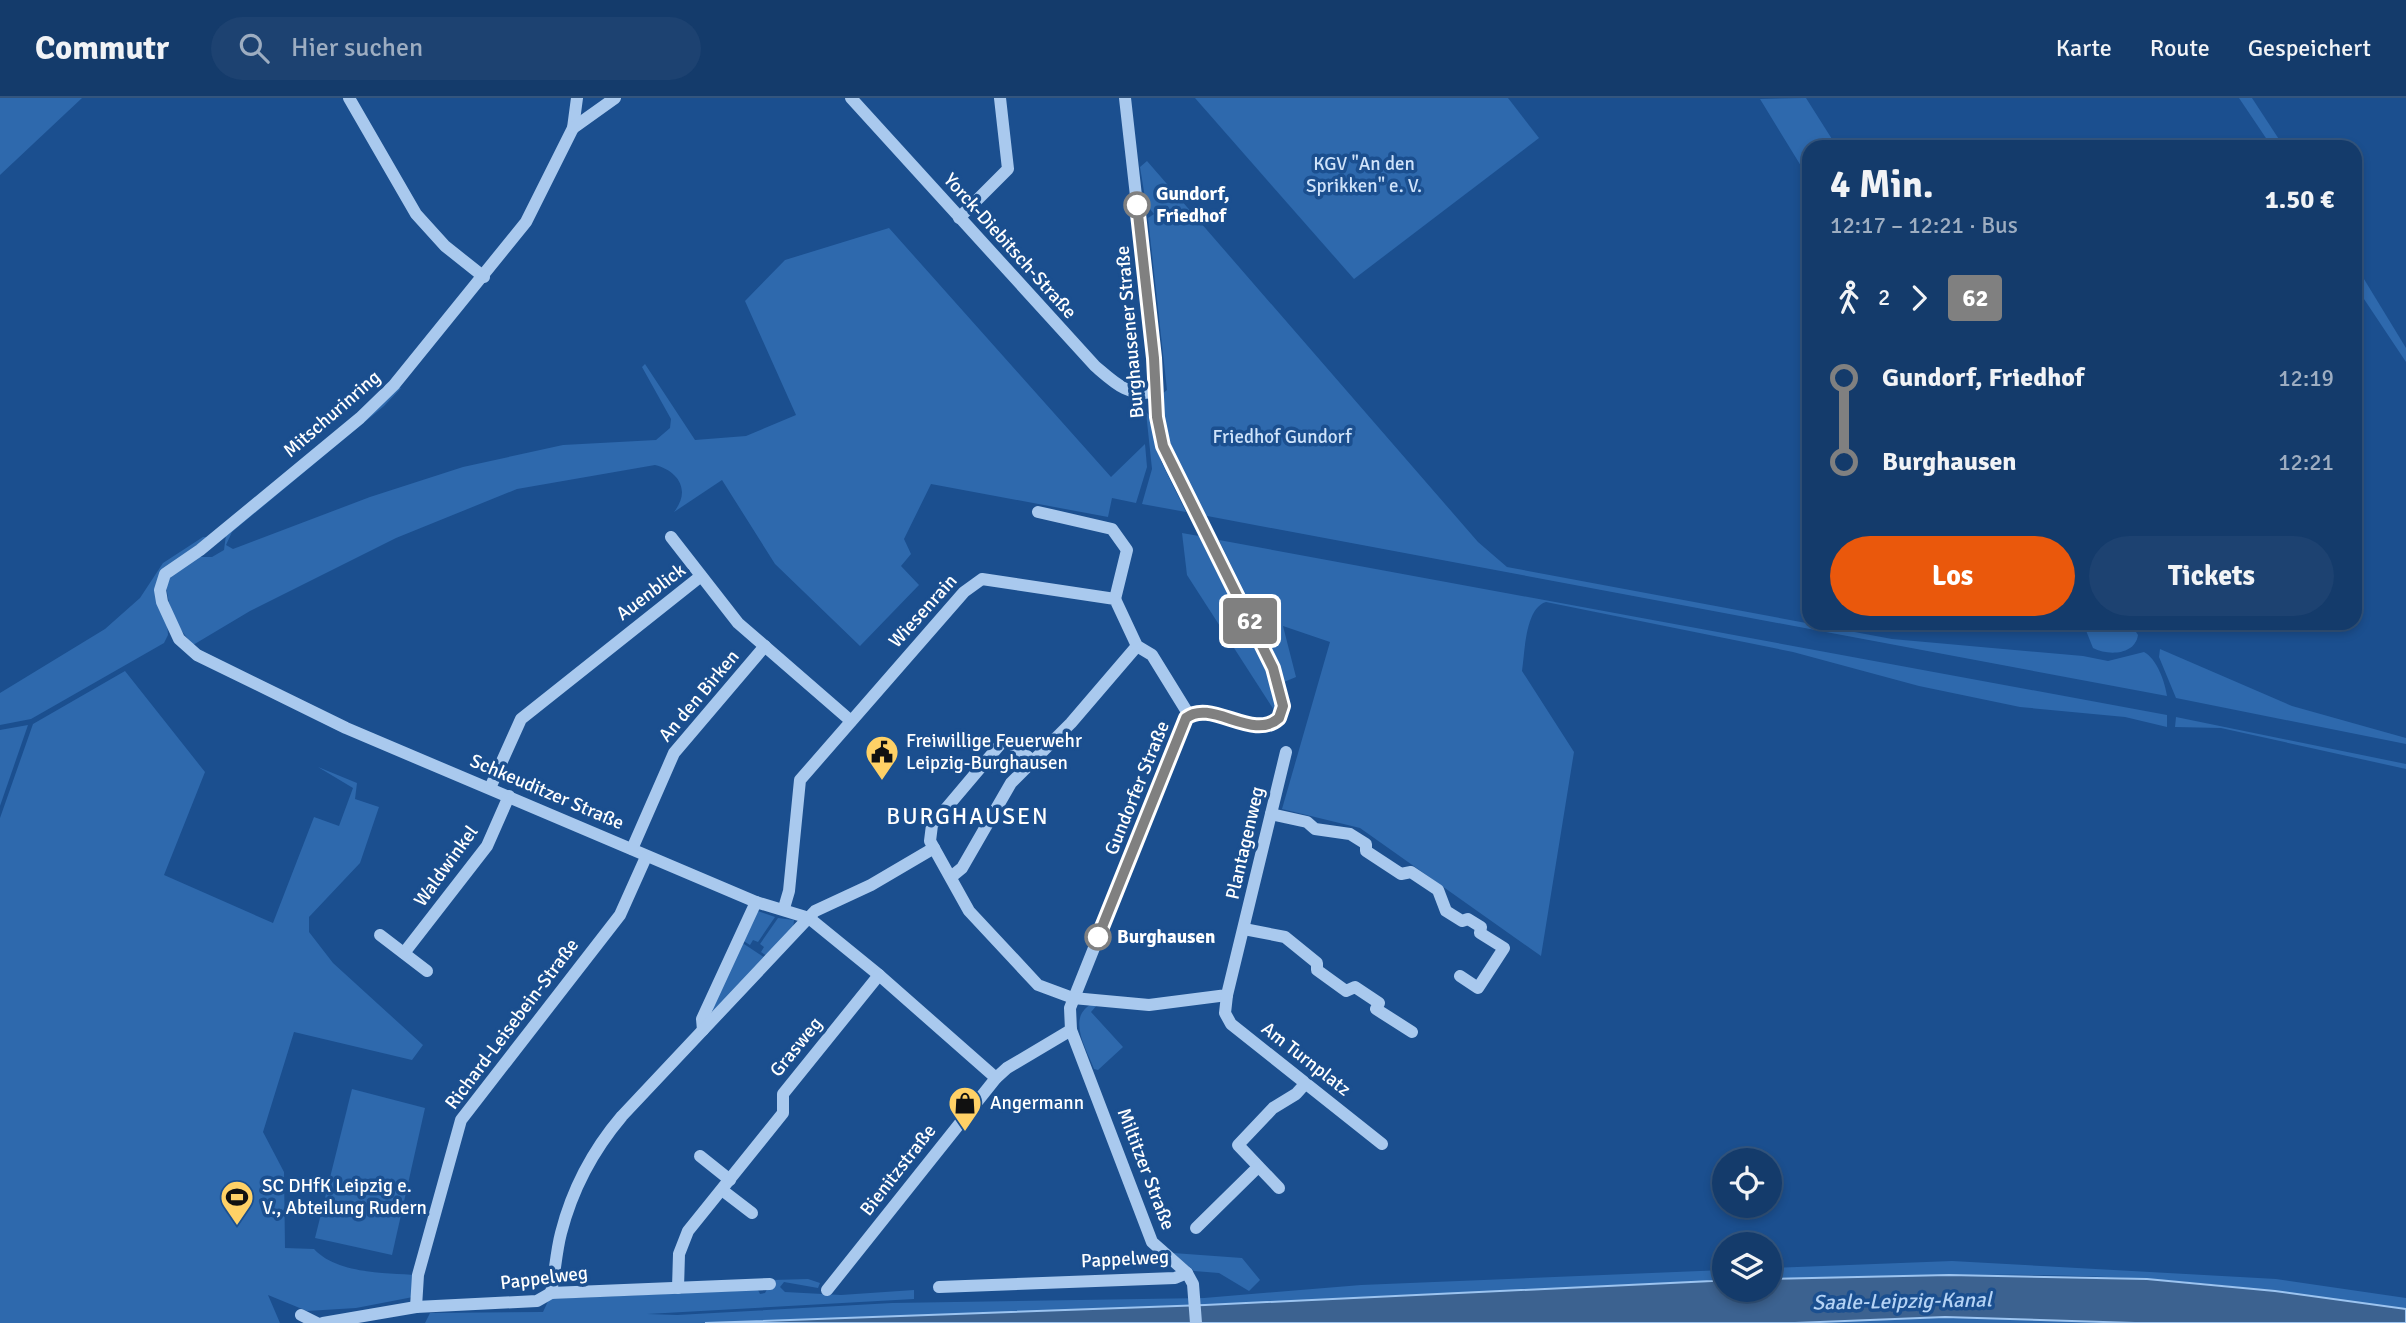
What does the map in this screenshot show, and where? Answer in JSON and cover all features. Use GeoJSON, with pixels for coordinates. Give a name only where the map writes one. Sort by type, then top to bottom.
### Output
{"type":"FeatureCollection","features":[{"type":"Feature","properties":{"kind":"street"},"geometry":{"type":"LineString","coordinates":[[348,98],[416,214],[445,246],[484,277]]}},
{"type":"Feature","properties":{"kind":"street","name":"Mitschurinring"},"geometry":{"type":"LineString","coordinates":[[219,533],[377,403],[484,277],[531,213],[573,128],[577,98]]}},
{"type":"Feature","properties":{"kind":"street"},"geometry":{"type":"LineString","coordinates":[[573,128],[615,98]]}},
{"type":"Feature","properties":{"kind":"street","name":"Yorck-Diebitsch-Straße"},"geometry":{"type":"LineString","coordinates":[[851,98],[1095,366],[1129,391],[1138,394],[1156,392]]}},
{"type":"Feature","properties":{"kind":"street"},"geometry":{"type":"LineString","coordinates":[[959,218],[1009,169],[1000,98]]}},
{"type":"Feature","properties":{"kind":"street","name":"Burghausener Straße"},"geometry":{"type":"LineString","coordinates":[[1125,98],[1158,430],[1197,519],[1252,625]]}},
{"type":"Feature","properties":{"kind":"street"},"geometry":{"type":"LineString","coordinates":[[1038,512],[1112,529],[1127,551],[1115,599],[1137,646],[1152,655],[1189,715]]}},
{"type":"Feature","properties":{"kind":"street","name":"Schkeuditzer Straße"},"geometry":{"type":"LineString","coordinates":[[219,533],[200,550],[170,569],[161,583],[162,602],[179,639],[197,655],[346,728],[646,857],[756,902],[784,908],[809,918],[880,975],[996,1078]]}},
{"type":"Feature","properties":{"kind":"street"},"geometry":{"type":"LineString","coordinates":[[671,537],[701,576]]}},
{"type":"Feature","properties":{"kind":"street","name":"Auenblick"},"geometry":{"type":"LineString","coordinates":[[490,788],[521,719],[701,576],[738,623],[850,721]]}},
{"type":"Feature","properties":{"kind":"street","name":"Wiesenrain"},"geometry":{"type":"LineString","coordinates":[[784,908],[788,901],[800,780],[964,592],[982,579],[1115,599]]}},
{"type":"Feature","properties":{"kind":"street","name":"Gundorfer Straße"},"geometry":{"type":"LineString","coordinates":[[1070,1024],[1073,998],[1189,715],[1198,713],[1259,725],[1274,723],[1279,718],[1283,706],[1279,687],[1252,625]]}},
{"type":"Feature","properties":{"kind":"street","name":"An den Birken"},"geometry":{"type":"LineString","coordinates":[[632,849],[674,753],[765,646]]}},
{"type":"Feature","properties":{"kind":"street"},"geometry":{"type":"LineString","coordinates":[[951,877],[962,867],[1011,783],[1137,646]]}},
{"type":"Feature","properties":{"kind":"street"},"geometry":{"type":"LineString","coordinates":[[1033,761],[1016,746],[1003,741],[932,825],[929,836],[933,848],[970,911],[1032,981],[1073,998],[1149,1005],[1227,995]]}},
{"type":"Feature","properties":{"kind":"street","name":"Plantagenweg"},"geometry":{"type":"LineString","coordinates":[[1227,995],[1286,752]]}},
{"type":"Feature","properties":{"kind":"street","name":"Waldwinkel"},"geometry":{"type":"LineString","coordinates":[[404,953],[487,846],[509,796]]}},
{"type":"Feature","properties":{"kind":"street"},"geometry":{"type":"LineString","coordinates":[[1271,814],[1307,822],[1315,829],[1350,834],[1366,844],[1366,851],[1401,874],[1411,872],[1438,890],[1446,911],[1462,921],[1468,919],[1481,927],[1480,933],[1504,948],[1478,988],[1460,976]]}},
{"type":"Feature","properties":{"kind":"street"},"geometry":{"type":"LineString","coordinates":[[551,1293],[562,1229],[596,1152],[622,1116],[809,918],[827,903],[871,885],[933,848]]}},
{"type":"Feature","properties":{"kind":"street","name":"Richard-Leisebein-Straße"},"geometry":{"type":"LineString","coordinates":[[416,1307],[418,1275],[461,1120],[613,925],[629,899],[646,857]]}},
{"type":"Feature","properties":{"kind":"street"},"geometry":{"type":"LineString","coordinates":[[703,1030],[702,1019],[756,902]]}},
{"type":"Feature","properties":{"kind":"street"},"geometry":{"type":"LineString","coordinates":[[1244,929],[1294,941],[1317,963],[1317,970],[1346,991],[1355,987],[1380,1003],[1376,1009],[1412,1032]]}},
{"type":"Feature","properties":{"kind":"street"},"geometry":{"type":"LineString","coordinates":[[380,934],[427,971]]}},
{"type":"Feature","properties":{"kind":"street","name":"Grasweg"},"geometry":{"type":"LineString","coordinates":[[678,1288],[683,1240],[783,1113],[783,1094],[880,975]]}},
{"type":"Feature","properties":{"kind":"street","name":"Am Turnplatz"},"geometry":{"type":"LineString","coordinates":[[1227,995],[1225,1013],[1231,1024],[1382,1144]]}},
{"type":"Feature","properties":{"kind":"street","name":"Bienitzstraße"},"geometry":{"type":"LineString","coordinates":[[827,1290],[996,1078],[1070,1024]]}},
{"type":"Feature","properties":{"kind":"street","name":"Miltitzer Straße"},"geometry":{"type":"LineString","coordinates":[[1070,1024],[1153,1242],[1187,1273],[1194,1292],[1196,1323]]}},
{"type":"Feature","properties":{"kind":"street"},"geometry":{"type":"LineString","coordinates":[[1279,1188],[1238,1145],[1273,1108],[1306,1084]]}},
{"type":"Feature","properties":{"kind":"street"},"geometry":{"type":"LineString","coordinates":[[700,1156],[752,1213]]}},
{"type":"Feature","properties":{"kind":"street"},"geometry":{"type":"LineString","coordinates":[[1196,1228],[1258,1167]]}},
{"type":"Feature","properties":{"kind":"street","name":"Pappelweg"},"geometry":{"type":"LineString","coordinates":[[939,1287],[1175,1278],[1187,1273]]}},
{"type":"Feature","properties":{"kind":"street","name":"Pappelweg"},"geometry":{"type":"LineString","coordinates":[[323,1323],[416,1307],[537,1301],[551,1293],[770,1284]]}},
{"type":"Feature","properties":{"kind":"street"},"geometry":{"type":"LineString","coordinates":[[301,1315],[317,1323]]}},
{"type":"Feature","properties":{"kind":"green space"},"geometry":{"type":"Polygon","coordinates":[[[0,98],[82,98],[0,175],[0,98]]]}},
{"type":"Feature","properties":{"kind":"green space","name":"KGV \"An den Sprikken\" e. V."},"geometry":{"type":"Polygon","coordinates":[[[1195,98],[1508,98],[1539,138],[1354,279],[1195,98]]]}},
{"type":"Feature","properties":{"kind":"green space"},"geometry":{"type":"Polygon","coordinates":[[[1806,98],[1833,140],[1802,140],[1802,168],[1760,99],[1806,98]]]}},
{"type":"Feature","properties":{"kind":"green space"},"geometry":{"type":"Polygon","coordinates":[[[2239,98],[2252,98],[2279,140],[2267,140],[2239,98]]]}},
{"type":"Feature","properties":{"kind":"green space","name":"Friedhof Gundorf"},"geometry":{"type":"Polygon","coordinates":[[[1147,161],[1478,542],[1507,567],[1802,622],[1802,628],[1202,515],[1174,457],[1163,413],[1161,395],[1167,390],[1148,218],[1154,214],[1146,204],[1140,167],[1147,161]]]}},
{"type":"Feature","properties":{"kind":"green space"},"geometry":{"type":"Polygon","coordinates":[[[889,228],[1111,477],[1145,444],[1147,467],[1136,503],[1112,498],[1108,517],[931,484],[904,539],[911,554],[901,566],[919,585],[860,646],[775,564],[722,480],[674,512],[682,497],[680,483],[670,472],[655,465],[517,489],[396,538],[250,611],[193,645],[177,623],[170,608],[166,581],[196,557],[212,557],[224,550],[226,535],[397,387],[401,388],[384,406],[232,532],[226,545],[233,549],[370,497],[463,467],[563,445],[656,440],[670,428],[671,419],[642,367],[645,364],[695,440],[746,436],[796,415],[745,301],[785,260],[889,228]]]}},
{"type":"Feature","properties":{"kind":"green space"},"geometry":{"type":"Polygon","coordinates":[[[2362,276],[2406,348],[2406,362],[2362,296],[2362,276]]]}},
{"type":"Feature","properties":{"kind":"green space"},"geometry":{"type":"Polygon","coordinates":[[[1146,412],[1150,416],[1161,461],[1186,512],[1142,504],[1152,469],[1146,412]]]}},
{"type":"Feature","properties":{"kind":"green space"},"geometry":{"type":"Polygon","coordinates":[[[1182,533],[1199,536],[1263,661],[1275,704],[1274,710],[1187,575],[1182,533]]]}},
{"type":"Feature","properties":{"kind":"green space"},"geometry":{"type":"Polygon","coordinates":[[[207,537],[163,572],[168,635],[164,643],[31,719],[0,725],[0,693],[105,629],[140,598],[163,563],[207,537]]]}},
{"type":"Feature","properties":{"kind":"green space"},"geometry":{"type":"Polygon","coordinates":[[[1219,540],[2167,715],[2167,727],[2125,717],[2020,707],[1919,686],[1793,652],[1546,602],[1539,606],[1530,621],[1522,671],[1574,752],[1541,956],[1360,828],[1282,809],[1330,642],[1283,626],[1296,677],[1284,682],[1277,661],[1219,540]]]}},
{"type":"Feature","properties":{"kind":"green space","name":"Friedhof Gundorf"},"geometry":{"type":"Polygon","coordinates":[[[1815,630],[1844,630],[1892,639],[2083,656],[2108,661],[2144,652],[2156,665],[2167,696],[1815,630]]]}},
{"type":"Feature","properties":{"kind":"green space"},"geometry":{"type":"Polygon","coordinates":[[[2086,630],[2135,630],[2138,635],[2132,647],[2120,652],[2093,648],[2086,630]]]}},
{"type":"Feature","properties":{"kind":"green space"},"geometry":{"type":"Polygon","coordinates":[[[2160,649],[2292,706],[2406,738],[2406,744],[2176,698],[2159,657],[2160,649]]]}},
{"type":"Feature","properties":{"kind":"green space"},"geometry":{"type":"Polygon","coordinates":[[[125,671],[205,772],[164,875],[273,923],[314,817],[339,826],[353,788],[318,767],[357,783],[355,799],[379,807],[360,863],[309,917],[309,932],[333,963],[423,1045],[412,1060],[294,1032],[263,1132],[284,1172],[285,1248],[314,1249],[335,1263],[363,1271],[418,1275],[413,1297],[356,1308],[307,1311],[268,1295],[280,1323],[0,1323],[0,818],[33,724],[125,671]]]}},
{"type":"Feature","properties":{"kind":"green space"},"geometry":{"type":"Polygon","coordinates":[[[2176,717],[2406,764],[2406,769],[2221,728],[2175,727],[2176,717]]]}},
{"type":"Feature","properties":{"kind":"green space"},"geometry":{"type":"Polygon","coordinates":[[[28,725],[0,806],[0,730],[28,725]]]}},
{"type":"Feature","properties":{"kind":"green space"},"geometry":{"type":"Polygon","coordinates":[[[755,910],[775,917],[758,942],[753,940],[750,945],[742,940],[755,910]]]}},
{"type":"Feature","properties":{"kind":"green space"},"geometry":{"type":"Polygon","coordinates":[[[778,918],[794,920],[793,930],[767,956],[761,952],[764,947],[760,944],[778,918]]]}},
{"type":"Feature","properties":{"kind":"green space"},"geometry":{"type":"Polygon","coordinates":[[[741,942],[765,958],[714,1011],[711,1009],[741,942]]]}},
{"type":"Feature","properties":{"kind":"green space"},"geometry":{"type":"Polygon","coordinates":[[[1090,1005],[1097,1005],[1091,1012],[1123,1047],[1098,1070],[1094,1069],[1079,1026],[1083,1011],[1090,1005]]]}},
{"type":"Feature","properties":{"kind":"green space"},"geometry":{"type":"Polygon","coordinates":[[[352,1089],[425,1108],[392,1255],[315,1238],[352,1089]]]}},
{"type":"Feature","properties":{"kind":"green space"},"geometry":{"type":"Polygon","coordinates":[[[1173,1253],[1242,1258],[1260,1280],[1249,1291],[1219,1273],[1194,1271],[1173,1253]]]}},
{"type":"Feature","properties":{"kind":"green space"},"geometry":{"type":"Polygon","coordinates":[[[1952,1261],[2276,1279],[2406,1298],[2406,1309],[2180,1281],[2052,1275],[1782,1279],[1782,1268],[1952,1261]]]}},
{"type":"Feature","properties":{"kind":"green space"},"geometry":{"type":"Polygon","coordinates":[[[1712,1270],[1712,1281],[1205,1305],[705,1323],[425,1323],[430,1313],[543,1312],[549,1299],[758,1290],[760,1294],[765,1293],[772,1280],[808,1279],[820,1283],[818,1288],[784,1282],[780,1287],[785,1292],[841,1295],[914,1290],[914,1299],[647,1314],[677,1315],[892,1303],[1204,1298],[1361,1285],[1712,1270]]]}},
{"type":"Feature","properties":{"kind":"green space"},"geometry":{"type":"Polygon","coordinates":[[[1945,1317],[2135,1323],[1795,1323],[1945,1317]]]}},
{"type":"Feature","properties":{"kind":"water","name":"Saale-Leipzig-Kanal"},"geometry":{"type":"Polygon","coordinates":[[[1949,1275],[2147,1279],[2275,1291],[2406,1309],[2406,1323],[2135,1323],[1945,1317],[1795,1323],[705,1323],[1205,1305],[1712,1281],[1712,1302],[1782,1302],[1782,1279],[1949,1275]]]}},
{"type":"Feature","properties":{"kind":"bus line","name":"62"},"geometry":{"type":"LineString","coordinates":[[1098,937],[1186,718],[1198,713],[1266,725],[1279,718],[1283,706],[1273,668],[1167,458],[1158,430],[1154,358],[1137,205]]}},
{"type":"Feature","properties":{"kind":"place","name":"Gundorf, Friedhof"},"geometry":{"type":"Point","coordinates":[1137,205]}},
{"type":"Feature","properties":{"kind":"place","name":"Freiwillige Feuerwehr Leipzig-Burghausen"},"geometry":{"type":"Point","coordinates":[882,782]}},
{"type":"Feature","properties":{"kind":"place","name":"Burghausen"},"geometry":{"type":"Point","coordinates":[1098,937]}},
{"type":"Feature","properties":{"kind":"place","name":"Angermann"},"geometry":{"type":"Point","coordinates":[965,1133]}},
{"type":"Feature","properties":{"kind":"place","name":"SC DHfK Leipzig e. V., Abteilung Rudern"},"geometry":{"type":"Point","coordinates":[237,1227]}},
{"type":"Feature","properties":{"kind":"district","name":"BURGHAUSEN"},"geometry":{"type":"Point","coordinates":[968,816]}}]}
